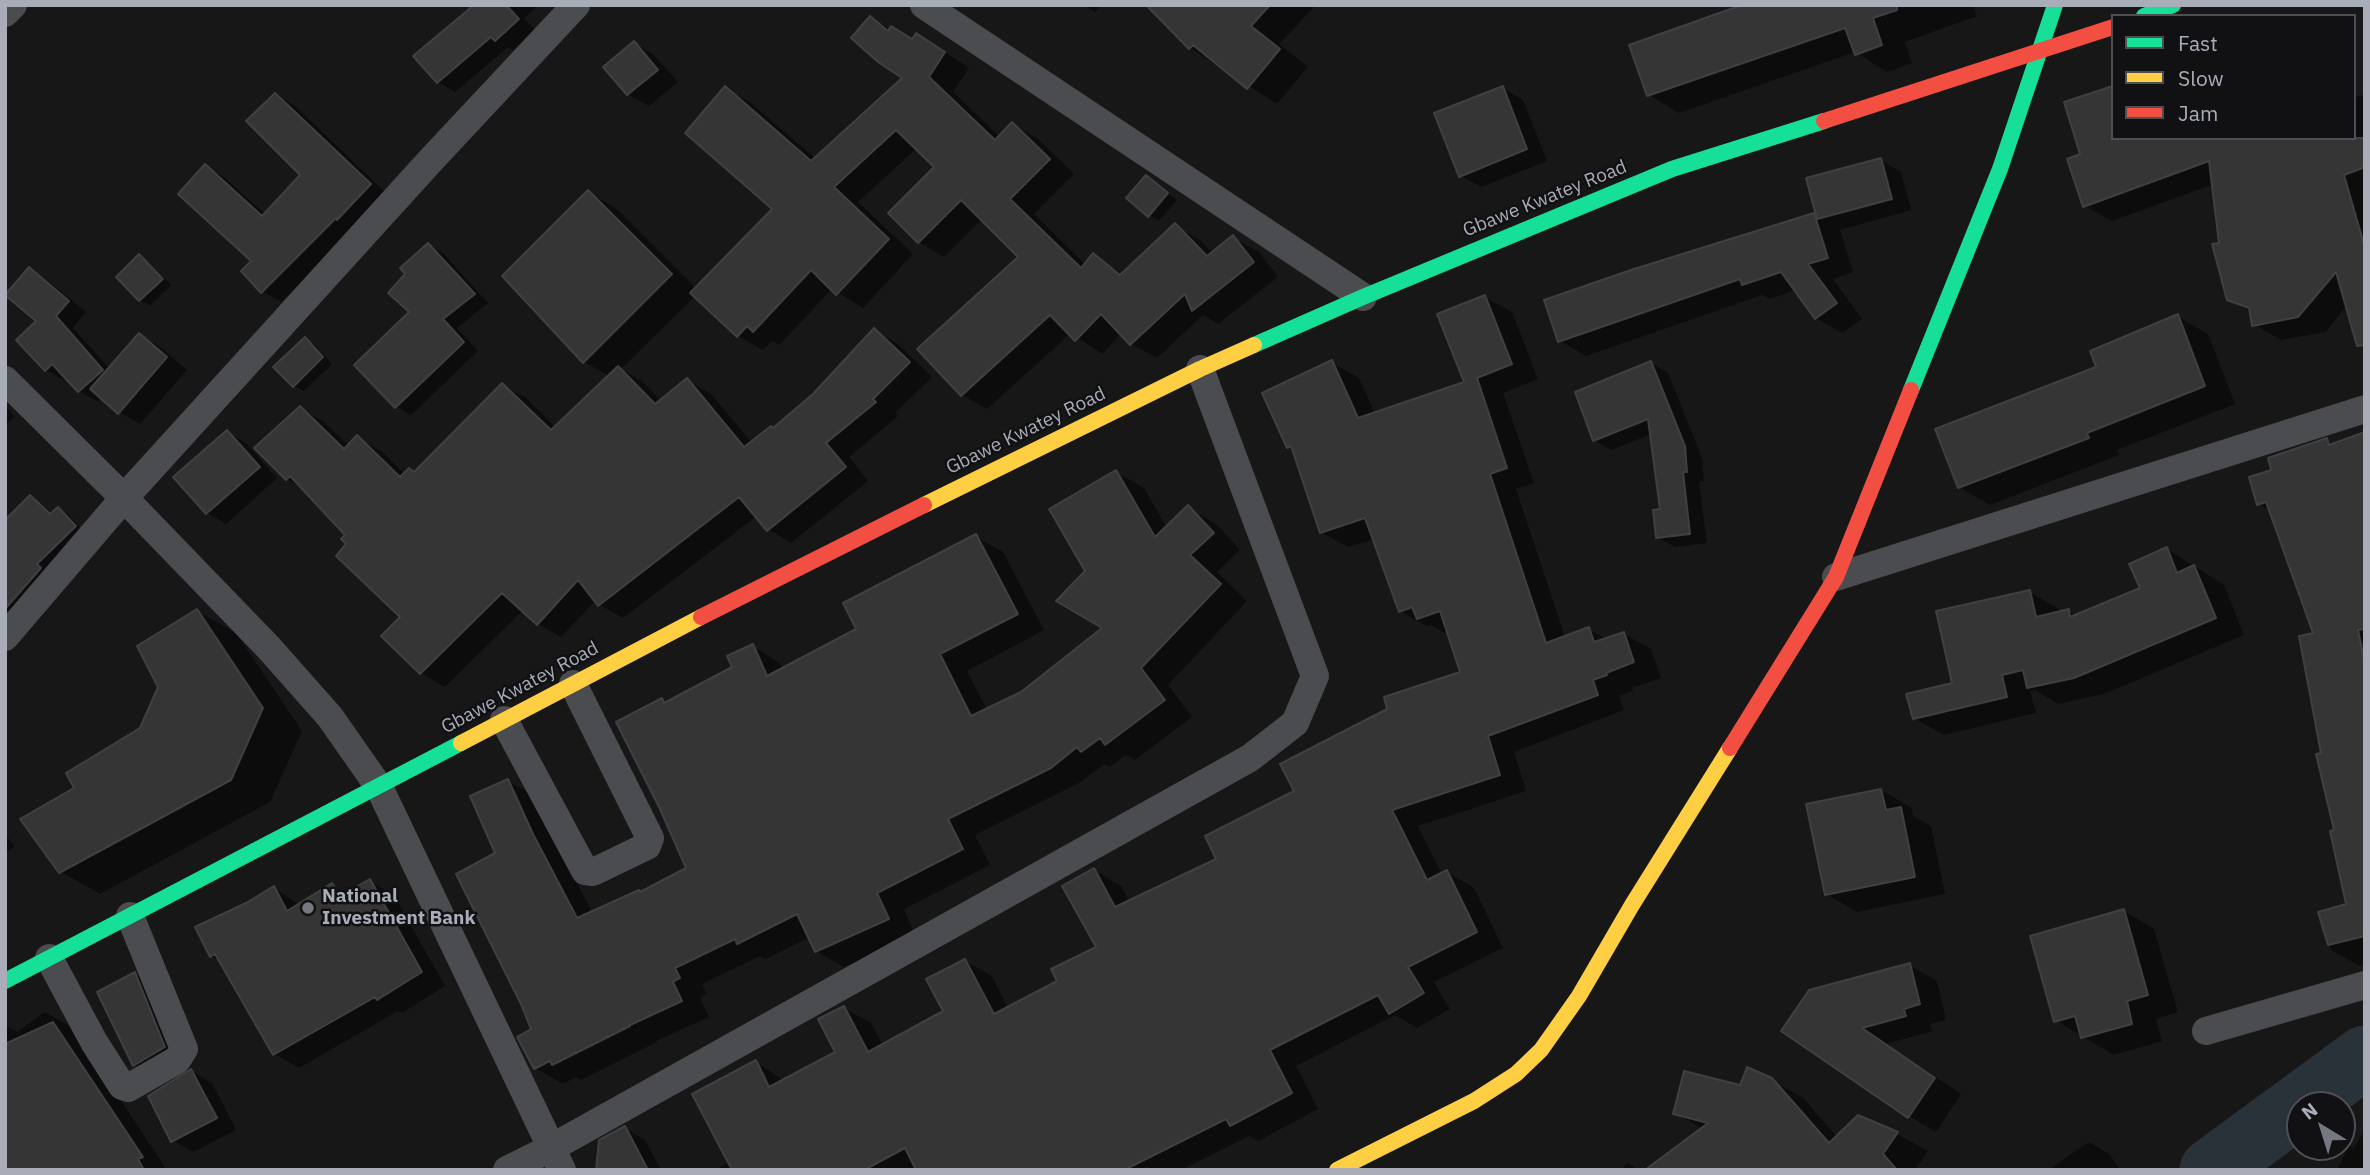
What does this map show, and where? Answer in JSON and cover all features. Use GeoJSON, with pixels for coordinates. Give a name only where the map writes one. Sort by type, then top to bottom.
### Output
{"type":"FeatureCollection","features":[{"type":"Feature","properties":{"kind":"street"},"geometry":{"type":"LineString","coordinates":[[5,13],[13,5]]}},
{"type":"Feature","properties":{"kind":"street"},"geometry":{"type":"LineString","coordinates":[[5,637],[124,498],[431,160],[576,5]]}},
{"type":"Feature","properties":{"kind":"street"},"geometry":{"type":"LineString","coordinates":[[924,5],[1363,297]]}},
{"type":"Feature","properties":{"kind":"street"},"geometry":{"type":"LineString","coordinates":[[1337,1170],[1475,1101],[1516,1074],[1541,1050],[1579,996],[1639,894],[1836,577],[2000,169],[2055,5]]}},
{"type":"Feature","properties":{"kind":"street"},"geometry":{"type":"LineString","coordinates":[[2149,14],[2173,5]]}},
{"type":"Feature","properties":{"kind":"street","name":"Gbawe Kwatey Road"},"geometry":{"type":"LineString","coordinates":[[5,981],[766,583],[1200,369],[1363,297],[1672,169],[2111,28]]}},
{"type":"Feature","properties":{"kind":"street"},"geometry":{"type":"LineString","coordinates":[[507,1170],[557,1159],[1250,758],[1295,723],[1315,676],[1200,369]]}},
{"type":"Feature","properties":{"kind":"street"},"geometry":{"type":"LineString","coordinates":[[5,380],[269,648],[322,707],[379,787],[557,1159]]}},
{"type":"Feature","properties":{"kind":"street"},"geometry":{"type":"LineString","coordinates":[[1836,577],[2365,409]]}},
{"type":"Feature","properties":{"kind":"street"},"geometry":{"type":"LineString","coordinates":[[504,720],[585,871],[593,872],[647,846],[650,838],[573,684]]}},
{"type":"Feature","properties":{"kind":"street"},"geometry":{"type":"LineString","coordinates":[[49,958],[94,1042],[122,1086],[128,1088],[177,1060],[184,1049],[130,916]]}},
{"type":"Feature","properties":{"kind":"street"},"geometry":{"type":"LineString","coordinates":[[2206,1031],[2365,985]]}},
{"type":"Feature","properties":{"kind":"building"},"geometry":{"type":"Polygon","coordinates":[[[474,5],[506,5],[519,19],[495,41],[491,37],[437,83],[413,56],[474,5]]]}},
{"type":"Feature","properties":{"kind":"building"},"geometry":{"type":"Polygon","coordinates":[[[1146,5],[1270,5],[1251,26],[1280,49],[1247,89],[1193,45],[1189,49],[1146,5]]]}},
{"type":"Feature","properties":{"kind":"building"},"geometry":{"type":"Polygon","coordinates":[[[1742,5],[1897,5],[1897,10],[1873,18],[1882,45],[1855,55],[1845,28],[1647,96],[1629,45],[1742,5]]]}},
{"type":"Feature","properties":{"kind":"building"},"geometry":{"type":"Polygon","coordinates":[[[870,16],[888,31],[891,26],[912,39],[916,33],[945,52],[929,77],[995,140],[1012,122],[1050,159],[1010,199],[1081,268],[1093,253],[1120,275],[1175,223],[1207,256],[1233,235],[1254,262],[1192,311],[1185,294],[1130,345],[1101,314],[1075,341],[1050,315],[961,396],[917,349],[1018,257],[961,200],[918,243],[888,213],[934,167],[896,130],[834,187],[889,239],[836,295],[811,270],[753,332],[747,326],[737,337],[690,293],[772,209],[685,133],[725,86],[811,161],[902,78],[878,62],[851,38],[870,16]]]}},
{"type":"Feature","properties":{"kind":"building"},"geometry":{"type":"Polygon","coordinates":[[[634,41],[658,70],[627,95],[603,67],[634,41]]]}},
{"type":"Feature","properties":{"kind":"building"},"geometry":{"type":"Polygon","coordinates":[[[1503,86],[1527,149],[1459,177],[1434,113],[1503,86]]]}},
{"type":"Feature","properties":{"kind":"building"},"geometry":{"type":"Polygon","coordinates":[[[2111,87],[2111,140],[2365,138],[2365,167],[2344,175],[2365,248],[2365,345],[2357,346],[2336,272],[2298,317],[2252,326],[2249,308],[2227,300],[2212,244],[2219,243],[2209,161],[2083,207],[2067,159],[2080,154],[2064,102],[2111,87]]]}},
{"type":"Feature","properties":{"kind":"building"},"geometry":{"type":"Polygon","coordinates":[[[275,93],[371,184],[261,293],[241,271],[251,261],[178,194],[205,164],[262,216],[300,175],[246,121],[275,93]]]}},
{"type":"Feature","properties":{"kind":"building"},"geometry":{"type":"Polygon","coordinates":[[[1881,158],[1892,199],[1817,219],[1806,178],[1881,158]]]}},
{"type":"Feature","properties":{"kind":"building"},"geometry":{"type":"Polygon","coordinates":[[[1146,175],[1168,193],[1148,217],[1126,198],[1146,175]]]}},
{"type":"Feature","properties":{"kind":"building"},"geometry":{"type":"Polygon","coordinates":[[[588,190],[672,274],[583,363],[502,276],[588,190]]]}},
{"type":"Feature","properties":{"kind":"building"},"geometry":{"type":"Polygon","coordinates":[[[1814,213],[1828,258],[1808,264],[1837,303],[1815,319],[1781,272],[1742,285],[1740,279],[1558,342],[1544,300],[1814,213]]]}},
{"type":"Feature","properties":{"kind":"building"},"geometry":{"type":"Polygon","coordinates":[[[428,243],[475,294],[443,319],[464,342],[395,408],[354,365],[409,312],[388,293],[405,274],[400,268],[428,243]]]}},
{"type":"Feature","properties":{"kind":"building"},"geometry":{"type":"Polygon","coordinates":[[[139,254],[163,279],[139,301],[116,277],[139,254]]]}},
{"type":"Feature","properties":{"kind":"building"},"geometry":{"type":"Polygon","coordinates":[[[29,267],[69,301],[56,316],[103,370],[78,392],[52,364],[45,371],[16,340],[36,321],[5,295],[29,267]]]}},
{"type":"Feature","properties":{"kind":"building"},"geometry":{"type":"Polygon","coordinates":[[[1485,295],[1512,364],[1477,378],[1507,468],[1490,474],[1546,643],[1589,627],[1594,642],[1624,632],[1634,662],[1593,680],[1598,695],[1488,736],[1500,775],[1392,810],[1427,880],[1447,870],[1477,932],[1408,967],[1424,993],[1389,1014],[1378,995],[1270,1050],[1292,1093],[1230,1126],[1226,1119],[1124,1170],[916,1170],[905,1148],[864,1170],[732,1170],[692,1094],[756,1060],[769,1087],[835,1052],[818,1019],[844,1006],[868,1052],[943,1011],[926,979],[965,959],[994,1014],[1057,981],[1051,969],[1096,947],[1062,886],[1094,868],[1115,907],[1216,859],[1205,836],[1294,791],[1280,764],[1387,709],[1384,697],[1460,672],[1440,611],[1417,619],[1412,607],[1399,612],[1365,518],[1320,533],[1291,446],[1287,448],[1262,393],[1332,360],[1358,418],[1464,382],[1437,314],[1485,295]]]}},
{"type":"Feature","properties":{"kind":"building"},"geometry":{"type":"Polygon","coordinates":[[[2178,314],[2205,386],[2087,433],[2089,438],[1958,488],[1935,429],[2096,367],[2090,351],[2178,314]]]}},
{"type":"Feature","properties":{"kind":"building"},"geometry":{"type":"Polygon","coordinates":[[[874,328],[910,362],[873,399],[876,402],[826,443],[846,467],[767,531],[739,497],[598,606],[578,580],[537,625],[502,593],[420,674],[381,636],[400,617],[336,556],[346,544],[341,539],[345,535],[290,476],[286,480],[254,448],[300,406],[344,449],[357,435],[400,477],[409,468],[414,472],[502,383],[551,430],[618,366],[655,404],[687,378],[744,447],[771,426],[773,428],[813,394],[874,328]]]}},
{"type":"Feature","properties":{"kind":"building"},"geometry":{"type":"Polygon","coordinates":[[[139,333],[167,357],[118,414],[90,389],[139,333]]]}},
{"type":"Feature","properties":{"kind":"building"},"geometry":{"type":"Polygon","coordinates":[[[305,337],[323,357],[293,387],[273,367],[305,337]]]}},
{"type":"Feature","properties":{"kind":"building"},"geometry":{"type":"Polygon","coordinates":[[[1651,361],[1685,446],[1687,472],[1683,472],[1690,534],[1656,538],[1653,510],[1660,509],[1648,419],[1593,441],[1575,392],[1651,361]]]}},
{"type":"Feature","properties":{"kind":"building"},"geometry":{"type":"Polygon","coordinates":[[[227,430],[260,467],[206,514],[173,477],[227,430]]]}},
{"type":"Feature","properties":{"kind":"building"},"geometry":{"type":"Polygon","coordinates":[[[2365,432],[2365,629],[2358,630],[2365,665],[2365,936],[2328,945],[2318,912],[2346,904],[2330,831],[2334,830],[2316,754],[2321,753],[2299,636],[2313,633],[2266,502],[2257,505],[2249,477],[2271,470],[2268,458],[2327,438],[2329,445],[2365,432]]]}},
{"type":"Feature","properties":{"kind":"building"},"geometry":{"type":"Polygon","coordinates":[[[1116,470],[1155,537],[1188,505],[1214,533],[1190,555],[1221,584],[1141,668],[1165,700],[1105,745],[1100,738],[1081,752],[1077,747],[1051,768],[948,819],[963,849],[877,893],[889,919],[815,952],[797,914],[737,944],[735,939],[675,968],[680,978],[673,982],[682,1001],[552,1065],[550,1061],[534,1069],[517,1037],[531,1029],[521,1004],[456,874],[495,853],[470,796],[508,779],[577,918],[639,890],[640,892],[686,868],[616,722],[662,698],[664,703],[732,667],[727,656],[753,644],[767,676],[856,629],[843,603],[976,534],[1018,614],[940,654],[971,716],[1021,692],[1102,628],[1056,601],[1085,571],[1049,509],[1116,470]]]}},
{"type":"Feature","properties":{"kind":"building"},"geometry":{"type":"Polygon","coordinates":[[[30,495],[50,514],[58,507],[76,526],[37,564],[41,568],[5,609],[5,520],[30,495]]]}},
{"type":"Feature","properties":{"kind":"building"},"geometry":{"type":"Polygon","coordinates":[[[2167,547],[2177,573],[2194,565],[2216,618],[2074,678],[2027,688],[2023,670],[2002,675],[2007,697],[1913,719],[1906,694],[1952,683],[1936,611],[2030,590],[2036,617],[2069,609],[2070,617],[2140,588],[2129,564],[2167,547]]]}},
{"type":"Feature","properties":{"kind":"building"},"geometry":{"type":"Polygon","coordinates":[[[197,609],[263,708],[231,780],[59,873],[20,819],[74,788],[66,773],[140,728],[158,687],[137,646],[197,609]]]}},
{"type":"Feature","properties":{"kind":"building"},"geometry":{"type":"Polygon","coordinates":[[[1881,789],[1886,810],[1901,807],[1915,877],[1825,895],[1806,804],[1881,789]]]}},
{"type":"Feature","properties":{"kind":"building"},"geometry":{"type":"Polygon","coordinates":[[[370,879],[422,972],[377,1000],[375,997],[273,1055],[215,954],[210,957],[195,927],[246,903],[274,886],[287,911],[332,883],[340,896],[370,879]]]}},
{"type":"Feature","properties":{"kind":"building"},"geometry":{"type":"Polygon","coordinates":[[[2124,909],[2148,995],[2127,1001],[2132,1024],[2081,1038],[2075,1016],[2054,1022],[2030,936],[2124,909]]]}},
{"type":"Feature","properties":{"kind":"building"},"geometry":{"type":"Polygon","coordinates":[[[1910,963],[1920,1004],[1904,1009],[1906,1016],[1862,1028],[1935,1078],[1908,1118],[1781,1031],[1809,990],[1910,963]]]}},
{"type":"Feature","properties":{"kind":"building"},"geometry":{"type":"Polygon","coordinates":[[[135,972],[165,1047],[133,1066],[97,992],[135,972]]]}},
{"type":"Feature","properties":{"kind":"building"},"geometry":{"type":"Polygon","coordinates":[[[53,1022],[143,1157],[138,1159],[144,1170],[5,1170],[5,1044],[53,1022]]]}},
{"type":"Feature","properties":{"kind":"building"},"geometry":{"type":"Polygon","coordinates":[[[1747,1067],[1772,1078],[1829,1143],[1858,1115],[1898,1132],[1883,1154],[1897,1170],[1645,1170],[1708,1123],[1673,1114],[1684,1071],[1740,1085],[1747,1067]]]}},
{"type":"Feature","properties":{"kind":"building"},"geometry":{"type":"Polygon","coordinates":[[[191,1069],[217,1118],[171,1142],[148,1096],[191,1069]]]}},
{"type":"Feature","properties":{"kind":"building"},"geometry":{"type":"Polygon","coordinates":[[[625,1126],[648,1170],[596,1170],[599,1140],[625,1126]]]}},
{"type":"Feature","properties":{"kind":"waterway"},"geometry":{"type":"LineString","coordinates":[[2211,1170],[2365,1057]]}},
{"type":"Feature","properties":{"kind":"traffic: fast"},"geometry":{"type":"LineString","coordinates":[[1911,390],[2000,169],[2055,5]]}},
{"type":"Feature","properties":{"kind":"traffic: fast"},"geometry":{"type":"LineString","coordinates":[[2149,14],[2173,5]]}},
{"type":"Feature","properties":{"kind":"traffic: fast"},"geometry":{"type":"LineString","coordinates":[[1254,345],[1672,169],[1824,121]]}},
{"type":"Feature","properties":{"kind":"traffic: fast"},"geometry":{"type":"LineString","coordinates":[[5,981],[461,743]]}},
{"type":"Feature","properties":{"kind":"traffic: slow"},"geometry":{"type":"LineString","coordinates":[[924,505],[1254,345]]}},
{"type":"Feature","properties":{"kind":"traffic: slow"},"geometry":{"type":"LineString","coordinates":[[461,743],[701,617]]}},
{"type":"Feature","properties":{"kind":"traffic: slow"},"geometry":{"type":"LineString","coordinates":[[1337,1170],[1474,1101],[1516,1074],[1541,1050],[1579,996],[1730,748]]}},
{"type":"Feature","properties":{"kind":"traffic: jam"},"geometry":{"type":"LineString","coordinates":[[1824,121],[2111,28]]}},
{"type":"Feature","properties":{"kind":"traffic: jam"},"geometry":{"type":"LineString","coordinates":[[1730,748],[1836,577],[1911,390]]}},
{"type":"Feature","properties":{"kind":"traffic: jam"},"geometry":{"type":"LineString","coordinates":[[701,617],[924,505]]}},
{"type":"Feature","properties":{"kind":"place","name":"National Investment Bank"},"geometry":{"type":"Point","coordinates":[308,908]}}]}
